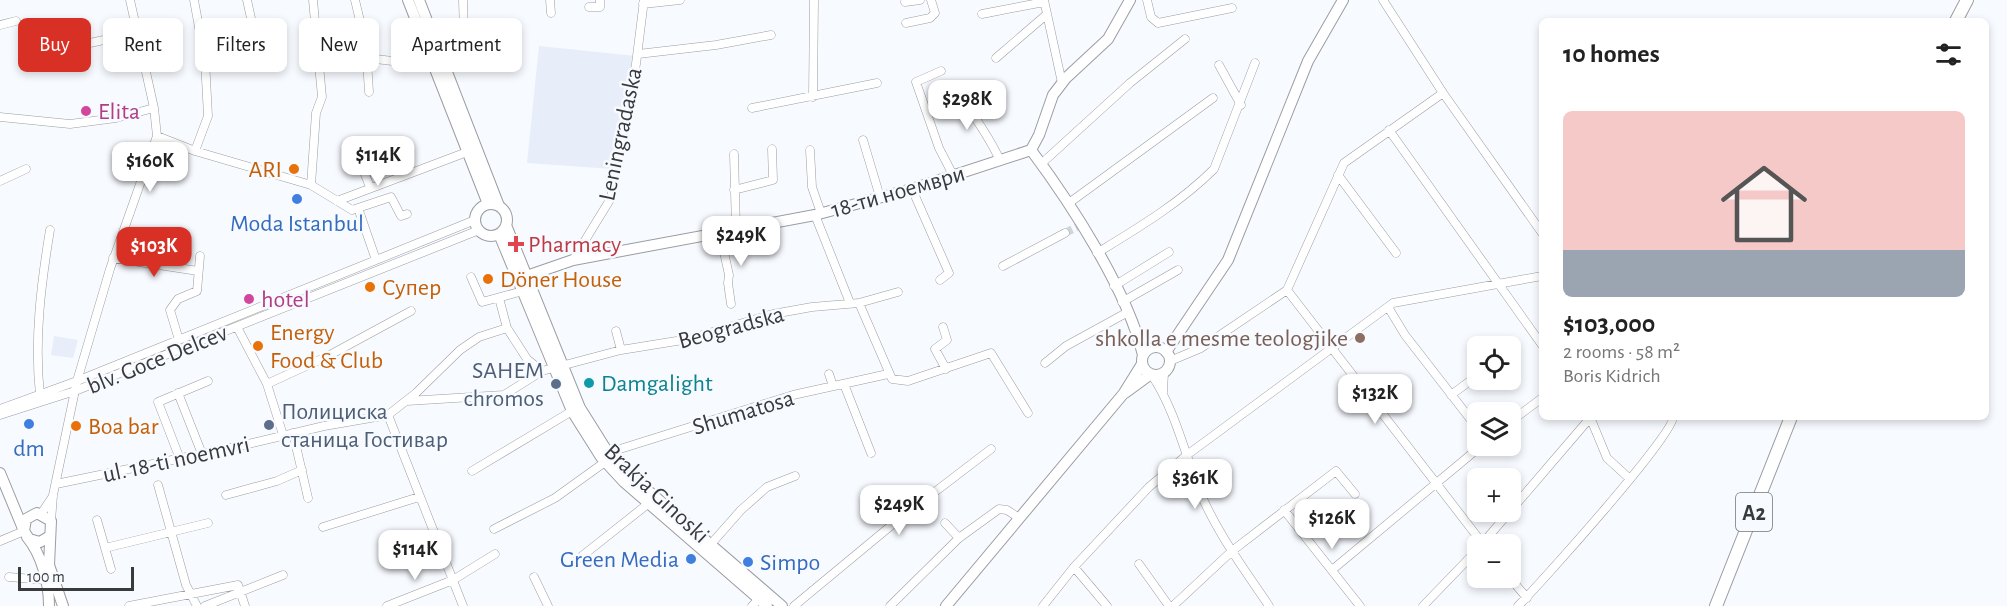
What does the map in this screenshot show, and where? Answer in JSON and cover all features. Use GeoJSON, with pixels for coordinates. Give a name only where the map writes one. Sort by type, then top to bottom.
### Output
{"type":"FeatureCollection","features":[{"type":"Feature","properties":{"kind":"main road"},"geometry":{"type":"LineString","coordinates":[[1958,18],[1967,0]]}},
{"type":"Feature","properties":{"kind":"main road","name":"A2"},"geometry":{"type":"LineString","coordinates":[[1716,606],[1790,420]]}},
{"type":"Feature","properties":{"kind":"street"},"geometry":{"type":"LineString","coordinates":[[130,0],[134,18]]}},
{"type":"Feature","properties":{"kind":"street"},"geometry":{"type":"LineString","coordinates":[[194,0],[205,60],[208,116],[195,151]]}},
{"type":"Feature","properties":{"kind":"street"},"geometry":{"type":"LineString","coordinates":[[247,0],[251,18]]}},
{"type":"Feature","properties":{"kind":"street"},"geometry":{"type":"LineString","coordinates":[[311,185],[316,112],[322,96],[313,0]]}},
{"type":"Feature","properties":{"kind":"street"},"geometry":{"type":"LineString","coordinates":[[355,0],[358,18]]}},
{"type":"Feature","properties":{"kind":"street","name":"Brakja Ginoski"},"geometry":{"type":"LineString","coordinates":[[408,0],[415,18]]}},
{"type":"Feature","properties":{"kind":"street","name":"Brakja Ginoski"},"geometry":{"type":"LineString","coordinates":[[419,0],[493,205]]}},
{"type":"Feature","properties":{"kind":"street"},"geometry":{"type":"LineString","coordinates":[[463,0],[464,18]]}},
{"type":"Feature","properties":{"kind":"street"},"geometry":{"type":"LineString","coordinates":[[550,0],[551,13]]}},
{"type":"Feature","properties":{"kind":"street"},"geometry":{"type":"LineString","coordinates":[[589,7],[600,7],[600,0]]}},
{"type":"Feature","properties":{"kind":"street"},"geometry":{"type":"LineString","coordinates":[[644,2],[680,0]]}},
{"type":"Feature","properties":{"kind":"street"},"geometry":{"type":"LineString","coordinates":[[813,97],[814,0]]}},
{"type":"Feature","properties":{"kind":"street"},"geometry":{"type":"LineString","coordinates":[[905,2],[920,0]]}},
{"type":"Feature","properties":{"kind":"street"},"geometry":{"type":"LineString","coordinates":[[906,23],[930,18],[935,13],[932,0]]}},
{"type":"Feature","properties":{"kind":"street"},"geometry":{"type":"LineString","coordinates":[[1130,0],[1108,39],[1062,83],[1053,95],[1039,135],[1030,150],[1069,203],[1079,226],[1097,253],[1138,332],[1142,360],[1163,392],[1201,494],[1232,551],[1269,606]]}},
{"type":"Feature","properties":{"kind":"street"},"geometry":{"type":"LineString","coordinates":[[1147,0],[1151,17],[1158,23],[1232,8]]}},
{"type":"Feature","properties":{"kind":"street"},"geometry":{"type":"LineString","coordinates":[[1162,352],[1196,312],[1228,260],[1308,61],[1343,0]]}},
{"type":"Feature","properties":{"kind":"street"},"geometry":{"type":"LineString","coordinates":[[1383,0],[1443,93],[1539,229]]}},
{"type":"Feature","properties":{"kind":"street"},"geometry":{"type":"LineString","coordinates":[[982,14],[1044,1],[1062,83]]}},
{"type":"Feature","properties":{"kind":"street","name":"Leningradaska"},"geometry":{"type":"LineString","coordinates":[[573,260],[611,198],[638,54],[644,2]]}},
{"type":"Feature","properties":{"kind":"street"},"geometry":{"type":"LineString","coordinates":[[996,58],[1046,15]]}},
{"type":"Feature","properties":{"kind":"street"},"geometry":{"type":"LineString","coordinates":[[0,25],[16,21]]}},
{"type":"Feature","properties":{"kind":"street"},"geometry":{"type":"LineString","coordinates":[[638,54],[716,45],[771,35]]}},
{"type":"Feature","properties":{"kind":"street"},"geometry":{"type":"LineString","coordinates":[[1041,164],[1130,83],[1185,39]]}},
{"type":"Feature","properties":{"kind":"street"},"geometry":{"type":"LineString","coordinates":[[1097,253],[1145,223],[1214,169],[1241,105],[1255,63]]}},
{"type":"Feature","properties":{"kind":"street"},"geometry":{"type":"LineString","coordinates":[[1219,65],[1241,105]]}},
{"type":"Feature","properties":{"kind":"street"},"geometry":{"type":"LineString","coordinates":[[941,71],[916,82],[939,148],[953,175]]}},
{"type":"Feature","properties":{"kind":"street"},"geometry":{"type":"LineString","coordinates":[[63,606],[49,565],[53,495],[77,381],[114,258],[157,136],[154,108],[146,72]]}},
{"type":"Feature","properties":{"kind":"street"},"geometry":{"type":"LineString","coordinates":[[367,72],[369,92]]}},
{"type":"Feature","properties":{"kind":"street","name":"Brakja Ginoski"},"geometry":{"type":"LineString","coordinates":[[437,72],[467,152],[493,205],[506,214],[502,229],[560,367],[572,411],[604,457],[649,503],[759,604]]}},
{"type":"Feature","properties":{"kind":"street"},"geometry":{"type":"LineString","coordinates":[[752,108],[877,83]]}},
{"type":"Feature","properties":{"kind":"street"},"geometry":{"type":"LineString","coordinates":[[959,90],[972,116],[993,144],[1000,161]]}},
{"type":"Feature","properties":{"kind":"street"},"geometry":{"type":"LineString","coordinates":[[946,606],[1124,393],[1142,360],[1162,352],[1201,348],[1287,290],[1344,163],[1443,93]]}},
{"type":"Feature","properties":{"kind":"street"},"geometry":{"type":"LineString","coordinates":[[1069,203],[1213,98]]}},
{"type":"Feature","properties":{"kind":"street"},"geometry":{"type":"LineString","coordinates":[[0,117],[70,124],[116,118],[154,108]]}},
{"type":"Feature","properties":{"kind":"street"},"geometry":{"type":"LineString","coordinates":[[1389,130],[1539,341]]}},
{"type":"Feature","properties":{"kind":"street"},"geometry":{"type":"LineString","coordinates":[[157,136],[195,151],[311,185],[352,210],[391,197],[396,211],[401,216],[407,214]]}},
{"type":"Feature","properties":{"kind":"street"},"geometry":{"type":"LineString","coordinates":[[863,140],[880,197]]}},
{"type":"Feature","properties":{"kind":"street"},"geometry":{"type":"LineString","coordinates":[[734,190],[774,180],[772,149]]}},
{"type":"Feature","properties":{"kind":"street"},"geometry":{"type":"LineString","coordinates":[[810,150],[818,214],[850,303]]}},
{"type":"Feature","properties":{"kind":"street","name":"18-ти ноември"},"geometry":{"type":"LineString","coordinates":[[522,277],[573,260],[818,214],[912,189],[1030,150]]}},
{"type":"Feature","properties":{"kind":"street"},"geometry":{"type":"LineString","coordinates":[[337,201],[467,152]]}},
{"type":"Feature","properties":{"kind":"street"},"geometry":{"type":"LineString","coordinates":[[357,154],[370,187]]}},
{"type":"Feature","properties":{"kind":"street"},"geometry":{"type":"LineString","coordinates":[[734,154],[735,229]]}},
{"type":"Feature","properties":{"kind":"street"},"geometry":{"type":"LineString","coordinates":[[0,181],[26,169]]}},
{"type":"Feature","properties":{"kind":"street"},"geometry":{"type":"LineString","coordinates":[[1338,175],[1396,253]]}},
{"type":"Feature","properties":{"kind":"street"},"geometry":{"type":"LineString","coordinates":[[912,189],[949,273],[940,280]]}},
{"type":"Feature","properties":{"kind":"street"},"geometry":{"type":"LineString","coordinates":[[493,205],[478,210],[477,225],[488,236],[502,229]]}},
{"type":"Feature","properties":{"kind":"street"},"geometry":{"type":"LineString","coordinates":[[358,208],[376,260]]}},
{"type":"Feature","properties":{"kind":"street"},"geometry":{"type":"LineString","coordinates":[[0,409],[77,381],[376,260],[477,225]]}},
{"type":"Feature","properties":{"kind":"street","name":"blv. Goce Delcev"},"geometry":{"type":"LineString","coordinates":[[0,415],[75,391],[237,327],[477,225]]}},
{"type":"Feature","properties":{"kind":"street"},"geometry":{"type":"LineString","coordinates":[[40,394],[38,355],[41,284],[50,230]]}},
{"type":"Feature","properties":{"kind":"street"},"geometry":{"type":"LineString","coordinates":[[720,234],[729,274],[731,304]]}},
{"type":"Feature","properties":{"kind":"street"},"geometry":{"type":"LineString","coordinates":[[1003,266],[1065,234]]}},
{"type":"Feature","properties":{"kind":"street"},"geometry":{"type":"LineString","coordinates":[[1114,286],[1169,252]]}},
{"type":"Feature","properties":{"kind":"street"},"geometry":{"type":"LineString","coordinates":[[179,340],[170,310],[178,298],[197,291],[200,256]]}},
{"type":"Feature","properties":{"kind":"street"},"geometry":{"type":"LineString","coordinates":[[114,258],[198,271]]}},
{"type":"Feature","properties":{"kind":"street"},"geometry":{"type":"LineString","coordinates":[[1045,363],[1066,346],[1178,270]]}},
{"type":"Feature","properties":{"kind":"street"},"geometry":{"type":"LineString","coordinates":[[1043,606],[1074,567],[1149,487],[1187,455],[1388,307],[1410,298],[1539,276]]}},
{"type":"Feature","properties":{"kind":"street"},"geometry":{"type":"LineString","coordinates":[[471,277],[482,302],[523,291]]}},
{"type":"Feature","properties":{"kind":"street","name":"Brakja Ginoski"},"geometry":{"type":"LineString","coordinates":[[522,277],[523,291],[604,457],[631,476],[782,606]]}},
{"type":"Feature","properties":{"kind":"street"},"geometry":{"type":"LineString","coordinates":[[1287,290],[1475,534]]}},
{"type":"Feature","properties":{"kind":"street","name":"Beogradska"},"geometry":{"type":"LineString","coordinates":[[560,367],[621,350],[689,339],[773,314],[860,303],[897,292]]}},
{"type":"Feature","properties":{"kind":"street"},"geometry":{"type":"LineString","coordinates":[[499,298],[507,328],[527,358],[542,371]]}},
{"type":"Feature","properties":{"kind":"street"},"geometry":{"type":"LineString","coordinates":[[860,303],[892,379],[908,381],[991,353],[1028,413]]}},
{"type":"Feature","properties":{"kind":"street"},"geometry":{"type":"LineString","coordinates":[[1388,307],[1467,416]]}},
{"type":"Feature","properties":{"kind":"street"},"geometry":{"type":"LineString","coordinates":[[267,384],[328,356],[411,311]]}},
{"type":"Feature","properties":{"kind":"street"},"geometry":{"type":"LineString","coordinates":[[237,327],[267,384],[283,435]]}},
{"type":"Feature","properties":{"kind":"street"},"geometry":{"type":"LineString","coordinates":[[943,327],[947,340],[935,349],[946,369]]}},
{"type":"Feature","properties":{"kind":"street","name":"ul. 18-ti noemvri"},"geometry":{"type":"LineString","coordinates":[[56,484],[388,415],[460,350],[479,336],[507,328]]}},
{"type":"Feature","properties":{"kind":"street"},"geometry":{"type":"LineString","coordinates":[[616,331],[621,350]]}},
{"type":"Feature","properties":{"kind":"street"},"geometry":{"type":"LineString","coordinates":[[1138,332],[1162,352],[1163,392]]}},
{"type":"Feature","properties":{"kind":"street"},"geometry":{"type":"LineString","coordinates":[[406,401],[504,395],[542,371],[560,367]]}},
{"type":"Feature","properties":{"kind":"street"},"geometry":{"type":"LineString","coordinates":[[1124,393],[1151,374],[1164,372]]}},
{"type":"Feature","properties":{"kind":"street"},"geometry":{"type":"LineString","coordinates":[[829,374],[833,386]]}},
{"type":"Feature","properties":{"kind":"street","name":"Shumatosa"},"geometry":{"type":"LineString","coordinates":[[494,529],[555,498],[604,457],[833,386],[888,374]]}},
{"type":"Feature","properties":{"kind":"street"},"geometry":{"type":"LineString","coordinates":[[180,459],[158,402],[208,381]]}},
{"type":"Feature","properties":{"kind":"street"},"geometry":{"type":"LineString","coordinates":[[844,384],[871,453]]}},
{"type":"Feature","properties":{"kind":"street"},"geometry":{"type":"LineString","coordinates":[[1451,396],[1467,384]]}},
{"type":"Feature","properties":{"kind":"street"},"geometry":{"type":"LineString","coordinates":[[178,393],[202,454]]}},
{"type":"Feature","properties":{"kind":"street"},"geometry":{"type":"LineString","coordinates":[[1521,414],[1539,400]]}},
{"type":"Feature","properties":{"kind":"street"},"geometry":{"type":"LineString","coordinates":[[472,471],[572,411]]}},
{"type":"Feature","properties":{"kind":"street"},"geometry":{"type":"LineString","coordinates":[[388,415],[463,606]]}},
{"type":"Feature","properties":{"kind":"street"},"geometry":{"type":"LineString","coordinates":[[1491,534],[1588,420]]}},
{"type":"Feature","properties":{"kind":"street"},"geometry":{"type":"LineString","coordinates":[[1591,420],[1607,458],[1630,479]]}},
{"type":"Feature","properties":{"kind":"street"},"geometry":{"type":"LineString","coordinates":[[1518,606],[1630,479],[1670,429],[1672,420]]}},
{"type":"Feature","properties":{"kind":"street"},"geometry":{"type":"LineString","coordinates":[[293,433],[308,498]]}},
{"type":"Feature","properties":{"kind":"street"},"geometry":{"type":"LineString","coordinates":[[794,606],[893,524],[991,449]]}},
{"type":"Feature","properties":{"kind":"street"},"geometry":{"type":"LineString","coordinates":[[1332,570],[1468,456]]}},
{"type":"Feature","properties":{"kind":"street"},"geometry":{"type":"LineString","coordinates":[[226,495],[277,482],[302,470]]}},
{"type":"Feature","properties":{"kind":"street"},"geometry":{"type":"LineString","coordinates":[[1139,564],[1171,606],[1232,551],[1336,471],[1354,494]]}},
{"type":"Feature","properties":{"kind":"street"},"geometry":{"type":"LineString","coordinates":[[711,544],[741,510],[768,487],[795,476]]}},
{"type":"Feature","properties":{"kind":"street"},"geometry":{"type":"LineString","coordinates":[[1,479],[25,534],[37,552],[49,606]]}},
{"type":"Feature","properties":{"kind":"street"},"geometry":{"type":"LineString","coordinates":[[158,485],[189,593],[197,606]]}},
{"type":"Feature","properties":{"kind":"street"},"geometry":{"type":"LineString","coordinates":[[25,534],[26,519],[37,514],[53,495]]}},
{"type":"Feature","properties":{"kind":"street"},"geometry":{"type":"LineString","coordinates":[[323,527],[419,497]]}},
{"type":"Feature","properties":{"kind":"street"},"geometry":{"type":"LineString","coordinates":[[577,560],[649,503]]}},
{"type":"Feature","properties":{"kind":"street"},"geometry":{"type":"LineString","coordinates":[[14,507],[51,521]]}},
{"type":"Feature","properties":{"kind":"street"},"geometry":{"type":"LineString","coordinates":[[890,606],[959,538],[999,509],[1007,510],[1019,518]]}},
{"type":"Feature","properties":{"kind":"street"},"geometry":{"type":"LineString","coordinates":[[1284,510],[1360,606]]}},
{"type":"Feature","properties":{"kind":"street"},"geometry":{"type":"LineString","coordinates":[[97,520],[111,569]]}},
{"type":"Feature","properties":{"kind":"street"},"geometry":{"type":"LineString","coordinates":[[105,548],[208,523]]}},
{"type":"Feature","properties":{"kind":"street"},"geometry":{"type":"LineString","coordinates":[[945,523],[959,538]]}},
{"type":"Feature","properties":{"kind":"street"},"geometry":{"type":"LineString","coordinates":[[0,541],[25,534],[40,542],[50,536]]}},
{"type":"Feature","properties":{"kind":"street"},"geometry":{"type":"LineString","coordinates":[[387,606],[453,580],[495,554]]}},
{"type":"Feature","properties":{"kind":"street"},"geometry":{"type":"LineString","coordinates":[[1423,606],[1467,560]]}},
{"type":"Feature","properties":{"kind":"street"},"geometry":{"type":"LineString","coordinates":[[1074,567],[1107,606]]}},
{"type":"Feature","properties":{"kind":"street"},"geometry":{"type":"LineString","coordinates":[[205,606],[283,575]]}},
{"type":"Feature","properties":{"kind":"street"},"geometry":{"type":"LineString","coordinates":[[9,577],[45,580]]}},
{"type":"Feature","properties":{"kind":"street"},"geometry":{"type":"LineString","coordinates":[[534,577],[548,606]]}},
{"type":"Feature","properties":{"kind":"street"},"geometry":{"type":"LineString","coordinates":[[129,606],[238,585],[245,606]]}},
{"type":"Feature","properties":{"kind":"street"},"geometry":{"type":"LineString","coordinates":[[1518,588],[1527,598]]}},
{"type":"Feature","properties":{"kind":"shaded area"},"geometry":{"type":"Polygon","coordinates":[[[539,46],[636,56],[613,169],[527,163],[539,46]]]}},
{"type":"Feature","properties":{"kind":"shaded area"},"geometry":{"type":"Polygon","coordinates":[[[54,336],[78,340],[73,358],[51,355],[54,336]]]}},
{"type":"Feature","properties":{"kind":"tunnel"},"geometry":{"type":"LineString","coordinates":[[1065,233],[1077,227]]}},
{"type":"Feature","properties":{"kind":"place","name":"Elita"},"geometry":{"type":"Point","coordinates":[86,111]}},
{"type":"Feature","properties":{"kind":"place","name":"ARI"},"geometry":{"type":"Point","coordinates":[294,169]}},
{"type":"Feature","properties":{"kind":"place","name":"Moda Istanbul"},"geometry":{"type":"Point","coordinates":[297,199]}},
{"type":"Feature","properties":{"kind":"place","name":"Pharmacy"},"geometry":{"type":"Point","coordinates":[516,244]}},
{"type":"Feature","properties":{"kind":"place","name":"Döner House"},"geometry":{"type":"Point","coordinates":[488,279]}},
{"type":"Feature","properties":{"kind":"place","name":"Супер"},"geometry":{"type":"Point","coordinates":[370,287]}},
{"type":"Feature","properties":{"kind":"place","name":"hotel"},"geometry":{"type":"Point","coordinates":[249,299]}},
{"type":"Feature","properties":{"kind":"place","name":"shkolla e mesme teologjike"},"geometry":{"type":"Point","coordinates":[1360,338]}},
{"type":"Feature","properties":{"kind":"place","name":"Energy Food & Club"},"geometry":{"type":"Point","coordinates":[258,346]}},
{"type":"Feature","properties":{"kind":"place","name":"Damgalight"},"geometry":{"type":"Point","coordinates":[589,383]}},
{"type":"Feature","properties":{"kind":"place","name":"SAHEM chromos"},"geometry":{"type":"Point","coordinates":[556,384]}},
{"type":"Feature","properties":{"kind":"place","name":"dm"},"geometry":{"type":"Point","coordinates":[29,424]}},
{"type":"Feature","properties":{"kind":"place","name":"Полициска станица Гостивар"},"geometry":{"type":"Point","coordinates":[269,425]}},
{"type":"Feature","properties":{"kind":"place","name":"Boa bar"},"geometry":{"type":"Point","coordinates":[76,426]}},
{"type":"Feature","properties":{"kind":"place","name":"Green Media"},"geometry":{"type":"Point","coordinates":[691,559]}},
{"type":"Feature","properties":{"kind":"place","name":"Simpo"},"geometry":{"type":"Point","coordinates":[748,562]}}]}
